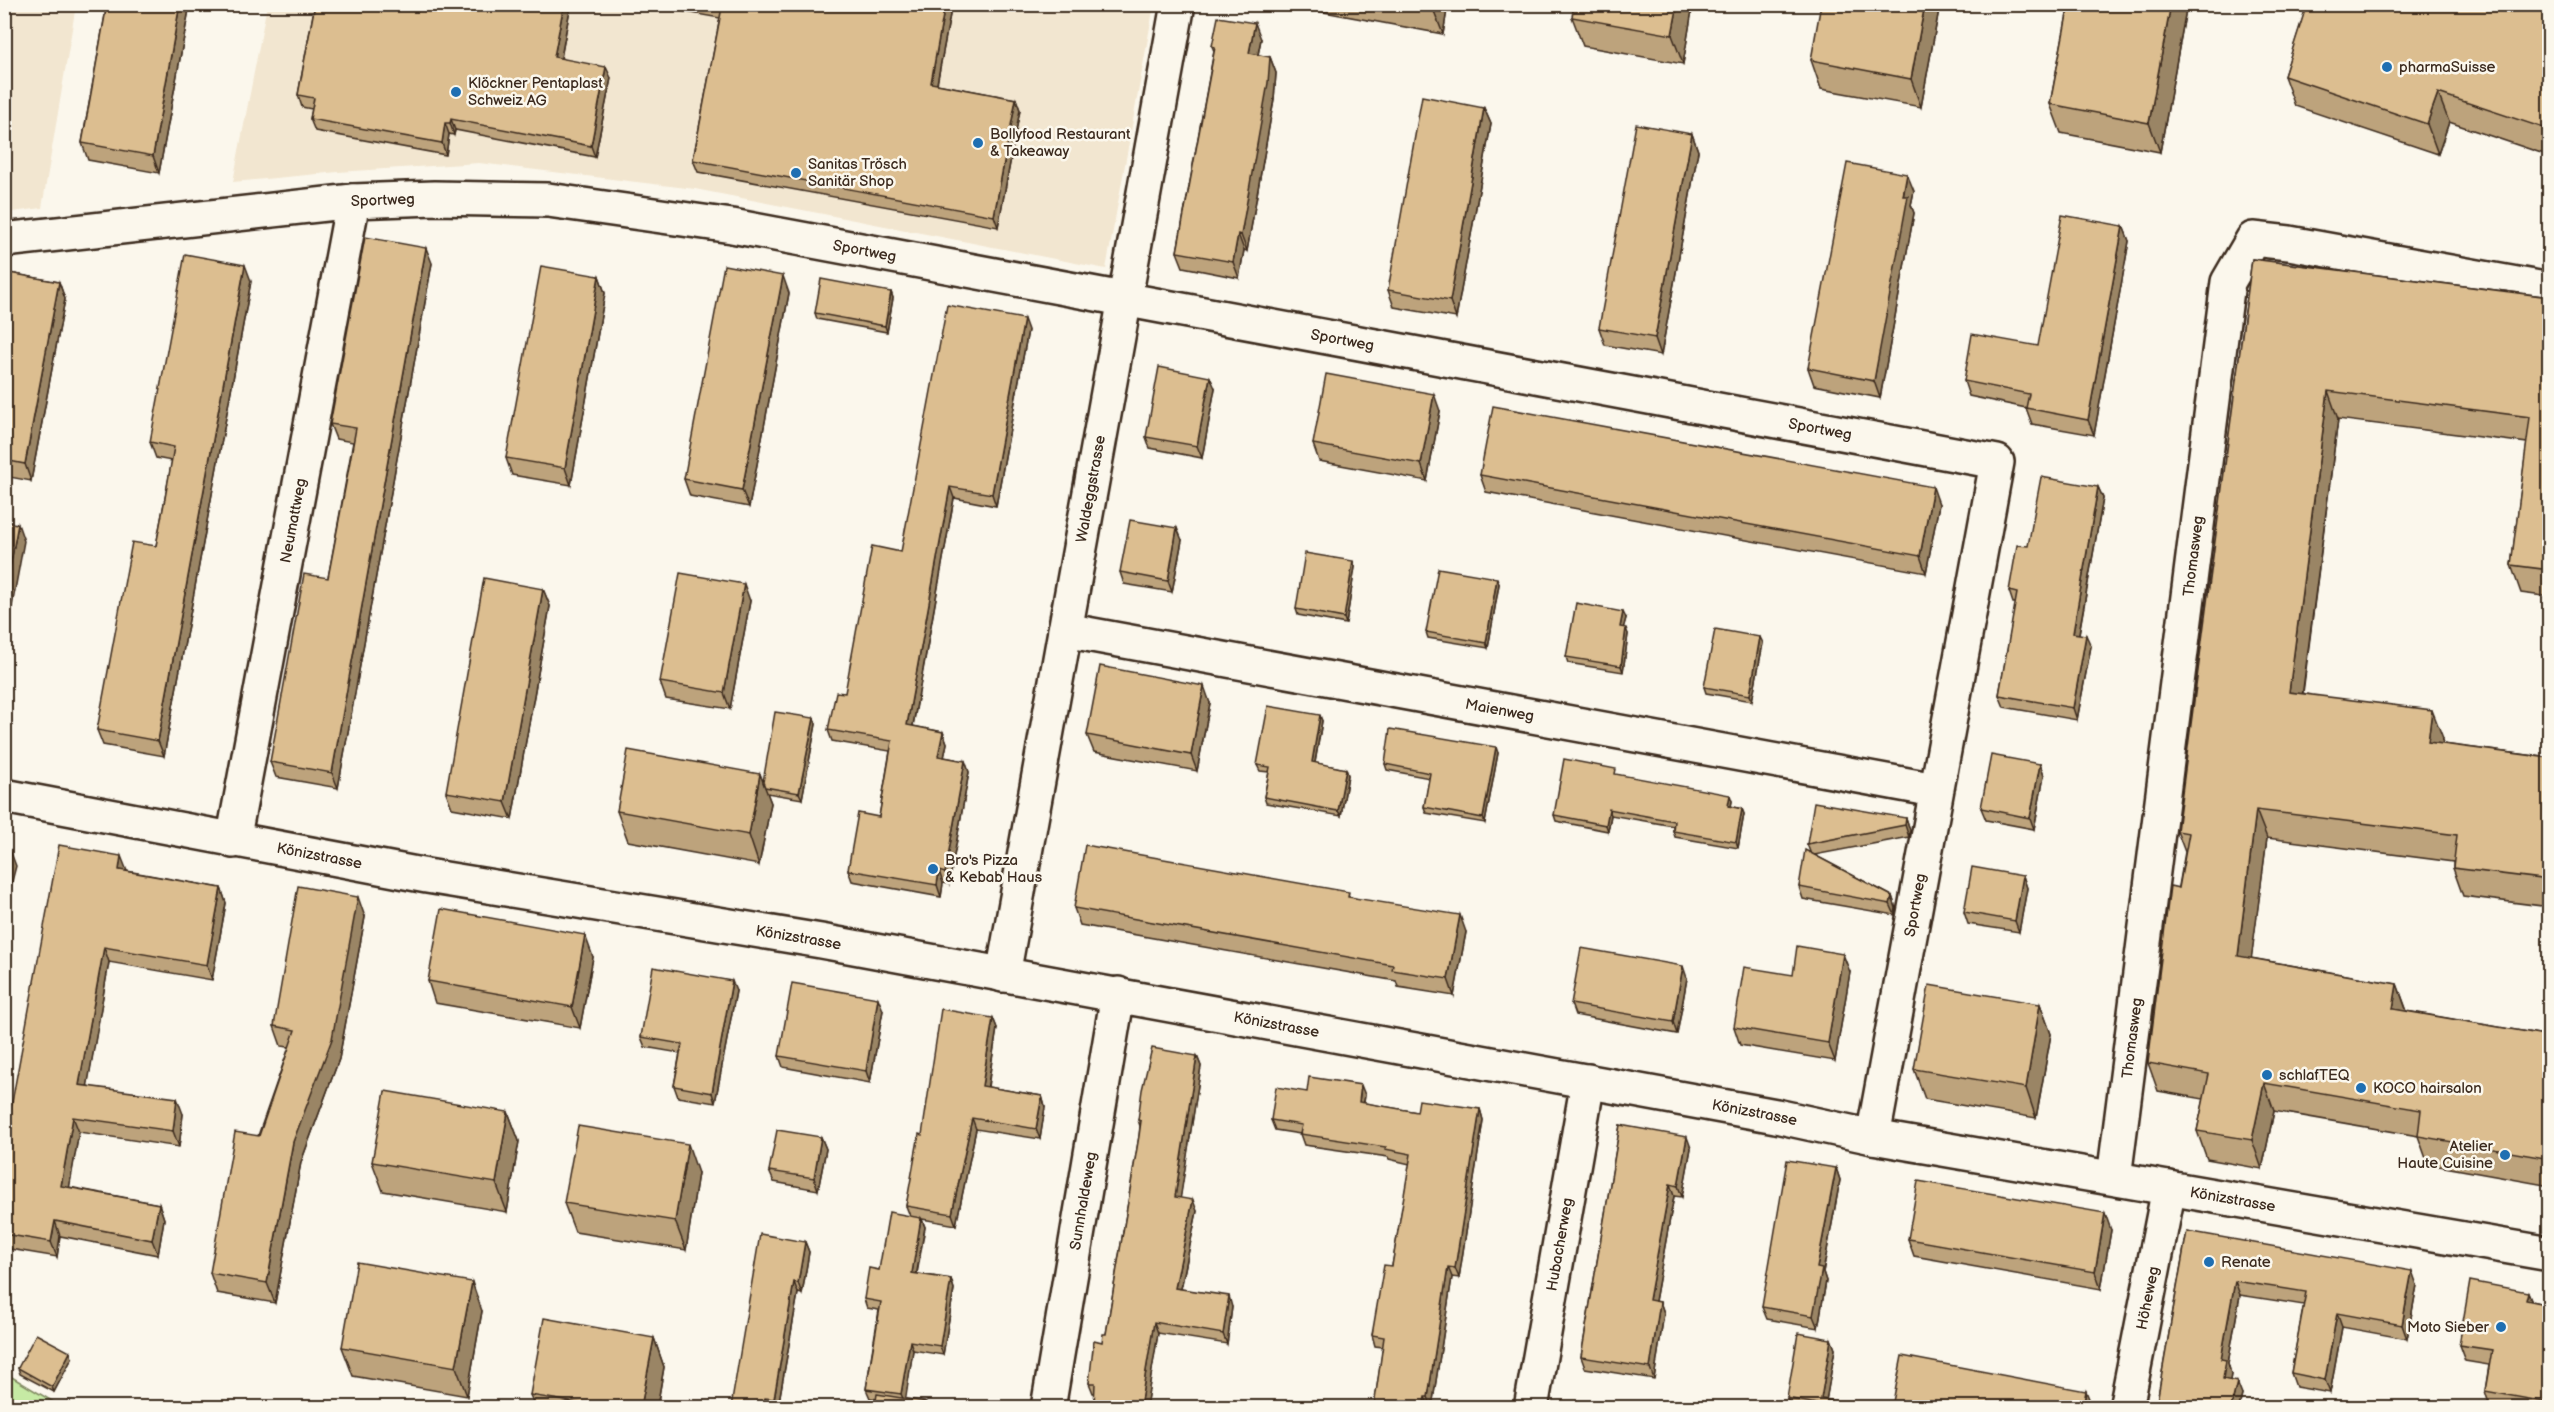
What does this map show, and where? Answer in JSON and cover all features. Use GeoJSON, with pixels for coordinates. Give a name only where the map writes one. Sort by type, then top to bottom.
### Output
{"type":"FeatureCollection","features":[{"type":"Feature","properties":{"kind":"street","name":"Waldeggstrasse"},"geometry":{"type":"LineString","coordinates":[[1003,975],[1178,4]]}},
{"type":"Feature","properties":{"kind":"street","name":"Sportweg"},"geometry":{"type":"LineString","coordinates":[[4,240],[353,201],[434,198],[548,200],[732,226],[1125,297],[1997,462],[1873,1137]]}},
{"type":"Feature","properties":{"kind":"street","name":"Neumattweg"},"geometry":{"type":"LineString","coordinates":[[233,842],[353,201]]}},
{"type":"Feature","properties":{"kind":"street","name":"Thomasweg"},"geometry":{"type":"LineString","coordinates":[[2114,1178],[2228,282],[2253,239],[2300,245],[2550,290]]}},
{"type":"Feature","properties":{"kind":"street","name":"Maienweg"},"geometry":{"type":"LineString","coordinates":[[1065,630],[1935,790]]}},
{"type":"Feature","properties":{"kind":"street","name":"Könizstrasse"},"geometry":{"type":"LineString","coordinates":[[4,796],[233,842],[1118,994],[1776,1116],[1873,1137],[2550,1254]]}},
{"type":"Feature","properties":{"kind":"street","name":"Sunnhaldeweg"},"geometry":{"type":"LineString","coordinates":[[1048,1407],[1118,994]]}},
{"type":"Feature","properties":{"kind":"street","name":"Hubacherweg"},"geometry":{"type":"LineString","coordinates":[[1531,1407],[1588,1082]]}},
{"type":"Feature","properties":{"kind":"street","name":"Höheweg"},"geometry":{"type":"LineString","coordinates":[[2126,1407],[2169,1188]]}},
{"type":"Feature","properties":{"kind":"shaded area"},"geometry":{"type":"Polygon","coordinates":[[[5,4],[76,5],[42,208],[5,213],[5,4]]]}},
{"type":"Feature","properties":{"kind":"shaded area"},"geometry":{"type":"Polygon","coordinates":[[[267,5],[1154,5],[1106,269],[695,189],[479,163],[338,172],[233,182],[267,5]]]}},
{"type":"Feature","properties":{"kind":"green space"},"geometry":{"type":"Polygon","coordinates":[[[5,1373],[62,1407],[5,1407],[5,1373]]]}},
{"type":"Feature","properties":{"kind":"building"},"geometry":{"type":"Polygon","coordinates":[[[107,4],[180,4],[153,156],[82,143],[107,4]]]}},
{"type":"Feature","properties":{"kind":"building","name":"Klöckner Pentaplast Schweiz AG"},"geometry":{"type":"Polygon","coordinates":[[[315,4],[564,4],[554,57],[606,67],[591,146],[451,119],[450,123],[445,123],[442,143],[310,119],[314,98],[298,95],[315,4]]]}},
{"type":"Feature","properties":{"kind":"building"},"geometry":{"type":"Polygon","coordinates":[[[706,4],[945,4],[931,83],[1016,99],[994,216],[693,160],[722,7],[706,4]]]}},
{"type":"Feature","properties":{"kind":"building"},"geometry":{"type":"Polygon","coordinates":[[[1574,4],[1678,4],[1672,35],[1572,17],[1574,4]]]}},
{"type":"Feature","properties":{"kind":"building"},"geometry":{"type":"Polygon","coordinates":[[[1821,4],[1925,4],[1911,79],[1811,60],[1821,4]]]}},
{"type":"Feature","properties":{"kind":"building"},"geometry":{"type":"Polygon","coordinates":[[[2069,4],[2171,4],[2149,123],[2050,104],[2069,4]]]}},
{"type":"Feature","properties":{"kind":"building","name":"pharmaSuisse"},"geometry":{"type":"Polygon","coordinates":[[[2307,4],[2550,4],[2550,130],[2438,93],[2427,124],[2284,76],[2307,4]]]}},
{"type":"Feature","properties":{"kind":"building"},"geometry":{"type":"Polygon","coordinates":[[[1218,17],[1255,23],[1249,53],[1270,57],[1268,83],[1241,235],[1238,234],[1233,262],[1177,252],[1215,47],[1212,46],[1218,17]]]}},
{"type":"Feature","properties":{"kind":"building"},"geometry":{"type":"Polygon","coordinates":[[[1422,96],[1484,108],[1450,301],[1388,290],[1422,96]]]}},
{"type":"Feature","properties":{"kind":"building"},"geometry":{"type":"Polygon","coordinates":[[[1636,124],[1692,134],[1655,338],[1599,328],[1636,124]]]}},
{"type":"Feature","properties":{"kind":"building"},"geometry":{"type":"Polygon","coordinates":[[[1847,163],[1907,174],[1903,196],[1908,196],[1874,381],[1808,368],[1847,163]]]}},
{"type":"Feature","properties":{"kind":"building"},"geometry":{"type":"Polygon","coordinates":[[[2062,215],[2123,226],[2088,420],[2026,408],[2029,394],[1964,381],[1972,334],[2038,346],[2062,215]]]}},
{"type":"Feature","properties":{"kind":"building"},"geometry":{"type":"Polygon","coordinates":[[[365,237],[426,248],[332,773],[270,762],[304,574],[328,578],[356,428],[330,424],[365,237]]]}},
{"type":"Feature","properties":{"kind":"building"},"geometry":{"type":"Polygon","coordinates":[[[185,254],[245,265],[158,741],[97,730],[132,542],[156,546],[165,498],[174,447],[150,442],[185,254]]]}},
{"type":"Feature","properties":{"kind":"building"},"geometry":{"type":"Polygon","coordinates":[[[2252,259],[2550,297],[2550,570],[2511,565],[2530,417],[2328,391],[2289,692],[2432,710],[2428,742],[2550,758],[2550,880],[2453,868],[2457,835],[2256,810],[2238,956],[2397,984],[2393,1009],[2550,1036],[2550,1159],[2418,1136],[2421,1110],[2264,1083],[2252,1140],[2197,1131],[2209,1074],[2148,1063],[2170,886],[2179,888],[2189,833],[2177,831],[2252,259]]]}},
{"type":"Feature","properties":{"kind":"building"},"geometry":{"type":"Polygon","coordinates":[[[724,265],[783,276],[742,490],[684,479],[724,265]]]}},
{"type":"Feature","properties":{"kind":"building"},"geometry":{"type":"Polygon","coordinates":[[[541,266],[599,276],[565,468],[506,458],[541,266]]]}},
{"type":"Feature","properties":{"kind":"building"},"geometry":{"type":"Polygon","coordinates":[[[4,272],[59,282],[25,464],[4,460],[4,272]]]}},
{"type":"Feature","properties":{"kind":"building"},"geometry":{"type":"Polygon","coordinates":[[[821,279],[891,292],[885,326],[815,313],[821,279]]]}},
{"type":"Feature","properties":{"kind":"building"},"geometry":{"type":"Polygon","coordinates":[[[947,305],[1024,319],[992,494],[950,487],[907,725],[943,732],[938,756],[965,761],[945,873],[939,871],[937,885],[848,870],[858,813],[879,817],[892,741],[828,730],[836,692],[845,693],[872,546],[901,552],[947,305]]]}},
{"type":"Feature","properties":{"kind":"building"},"geometry":{"type":"Polygon","coordinates":[[[1159,367],[1210,377],[1197,446],[1146,437],[1159,367]]]}},
{"type":"Feature","properties":{"kind":"building"},"geometry":{"type":"Polygon","coordinates":[[[1326,374],[1434,394],[1421,464],[1313,444],[1326,374]]]}},
{"type":"Feature","properties":{"kind":"building"},"geometry":{"type":"Polygon","coordinates":[[[1493,406],[1933,487],[1920,556],[1480,475],[1493,406]]]}},
{"type":"Feature","properties":{"kind":"building"},"geometry":{"type":"Polygon","coordinates":[[[2041,477],[2098,487],[2073,633],[2086,635],[2073,708],[1999,695],[2017,593],[2009,591],[2017,545],[2028,546],[2041,477]]]}},
{"type":"Feature","properties":{"kind":"building"},"geometry":{"type":"Polygon","coordinates":[[[1130,520],[1177,528],[1168,581],[1120,572],[1130,520]]]}},
{"type":"Feature","properties":{"kind":"building"},"geometry":{"type":"Polygon","coordinates":[[[4,522],[18,524],[4,600],[4,522]]]}},
{"type":"Feature","properties":{"kind":"building"},"geometry":{"type":"Polygon","coordinates":[[[1305,553],[1353,561],[1344,618],[1296,609],[1305,553]]]}},
{"type":"Feature","properties":{"kind":"building"},"geometry":{"type":"Polygon","coordinates":[[[1438,568],[1497,578],[1486,643],[1426,632],[1438,568]]]}},
{"type":"Feature","properties":{"kind":"building"},"geometry":{"type":"Polygon","coordinates":[[[680,573],[744,584],[724,693],[660,682],[680,573]]]}},
{"type":"Feature","properties":{"kind":"building"},"geometry":{"type":"Polygon","coordinates":[[[484,578],[543,589],[505,802],[446,792],[484,578]]]}},
{"type":"Feature","properties":{"kind":"building"},"geometry":{"type":"Polygon","coordinates":[[[1576,603],[1623,612],[1620,627],[1626,628],[1621,666],[1566,657],[1576,603]]]}},
{"type":"Feature","properties":{"kind":"building"},"geometry":{"type":"Polygon","coordinates":[[[1715,629],[1760,637],[1750,695],[1704,687],[1715,629]]]}},
{"type":"Feature","properties":{"kind":"building"},"geometry":{"type":"Polygon","coordinates":[[[1100,666],[1204,686],[1191,755],[1087,735],[1100,666]]]}},
{"type":"Feature","properties":{"kind":"building"},"geometry":{"type":"Polygon","coordinates":[[[1268,706],[1320,715],[1312,762],[1346,769],[1338,811],[1264,797],[1270,767],[1257,765],[1268,706]]]}},
{"type":"Feature","properties":{"kind":"building"},"geometry":{"type":"Polygon","coordinates":[[[775,712],[814,718],[799,793],[765,787],[763,782],[775,712]]]}},
{"type":"Feature","properties":{"kind":"building"},"geometry":{"type":"Polygon","coordinates":[[[1390,729],[1496,747],[1483,818],[1424,807],[1430,773],[1385,764],[1390,729]]]}},
{"type":"Feature","properties":{"kind":"building"},"geometry":{"type":"Polygon","coordinates":[[[628,750],[760,774],[749,835],[617,811],[628,750]]]}},
{"type":"Feature","properties":{"kind":"building"},"geometry":{"type":"Polygon","coordinates":[[[1991,755],[2040,764],[2030,818],[1981,808],[1991,755]]]}},
{"type":"Feature","properties":{"kind":"building"},"geometry":{"type":"Polygon","coordinates":[[[1564,759],[1616,769],[1615,774],[1730,795],[1728,806],[1742,809],[1736,842],[1673,831],[1674,821],[1609,809],[1606,825],[1554,815],[1564,759]]]}},
{"type":"Feature","properties":{"kind":"building"},"geometry":{"type":"Polygon","coordinates":[[[1814,802],[1906,818],[1905,825],[1807,844],[1814,802]]]}},
{"type":"Feature","properties":{"kind":"building"},"geometry":{"type":"Polygon","coordinates":[[[59,845],[121,856],[119,870],[221,888],[207,965],[104,947],[79,1085],[177,1098],[173,1131],[73,1117],[61,1186],[159,1204],[152,1240],[55,1221],[51,1242],[4,1234],[4,1146],[59,845]]]}},
{"type":"Feature","properties":{"kind":"building"},"geometry":{"type":"Polygon","coordinates":[[[1085,845],[1349,892],[1348,897],[1460,915],[1448,979],[1392,970],[1393,965],[1074,908],[1085,845]]]}},
{"type":"Feature","properties":{"kind":"building"},"geometry":{"type":"Polygon","coordinates":[[[4,849],[10,850],[4,874],[4,849]]]}},
{"type":"Feature","properties":{"kind":"building"},"geometry":{"type":"Polygon","coordinates":[[[1805,850],[1892,896],[1890,904],[1799,887],[1805,850]]]}},
{"type":"Feature","properties":{"kind":"building"},"geometry":{"type":"Polygon","coordinates":[[[1972,867],[2023,876],[2015,921],[1964,912],[1972,867]]]}},
{"type":"Feature","properties":{"kind":"building"},"geometry":{"type":"Polygon","coordinates":[[[298,886],[358,897],[332,1039],[293,1142],[267,1283],[210,1273],[235,1132],[259,1136],[295,1030],[274,1026],[298,886]]]}},
{"type":"Feature","properties":{"kind":"building"},"geometry":{"type":"Polygon","coordinates":[[[441,909],[585,935],[572,1007],[428,981],[441,909]]]}},
{"type":"Feature","properties":{"kind":"building"},"geometry":{"type":"Polygon","coordinates":[[[1797,946],[1843,954],[1828,1043],[1734,1027],[1744,967],[1793,975],[1797,946]]]}},
{"type":"Feature","properties":{"kind":"building"},"geometry":{"type":"Polygon","coordinates":[[[1581,948],[1683,966],[1673,1022],[1571,1004],[1581,948]]]}},
{"type":"Feature","properties":{"kind":"building"},"geometry":{"type":"Polygon","coordinates":[[[653,967],[732,981],[712,1093],[674,1086],[682,1044],[641,1037],[653,967]]]}},
{"type":"Feature","properties":{"kind":"building"},"geometry":{"type":"Polygon","coordinates":[[[792,983],[878,998],[866,1071],[779,1056],[792,983]]]}},
{"type":"Feature","properties":{"kind":"building"},"geometry":{"type":"Polygon","coordinates":[[[1929,985],[2040,1004],[2026,1088],[1914,1069],[1929,985]]]}},
{"type":"Feature","properties":{"kind":"building"},"geometry":{"type":"Polygon","coordinates":[[[941,1009],[993,1018],[982,1086],[1042,1096],[1036,1129],[972,1118],[952,1214],[906,1206],[919,1134],[922,1135],[941,1009]]]}},
{"type":"Feature","properties":{"kind":"building"},"geometry":{"type":"Polygon","coordinates":[[[1152,1048],[1197,1056],[1175,1197],[1193,1200],[1175,1288],[1229,1296],[1223,1334],[1154,1322],[1140,1407],[1094,1407],[1095,1383],[1089,1383],[1094,1340],[1102,1342],[1103,1334],[1106,1334],[1139,1136],[1141,1121],[1138,1120],[1142,1090],[1152,1048]]]}},
{"type":"Feature","properties":{"kind":"building"},"geometry":{"type":"Polygon","coordinates":[[[1309,1077],[1361,1085],[1359,1102],[1417,1112],[1419,1100],[1480,1109],[1455,1268],[1448,1267],[1428,1397],[1425,1397],[1423,1407],[1374,1407],[1384,1337],[1372,1335],[1384,1265],[1392,1266],[1411,1154],[1385,1149],[1386,1147],[1300,1134],[1302,1125],[1271,1120],[1276,1087],[1307,1092],[1309,1077]]]}},
{"type":"Feature","properties":{"kind":"building"},"geometry":{"type":"Polygon","coordinates":[[[385,1091],[508,1112],[496,1183],[372,1162],[385,1091]]]}},
{"type":"Feature","properties":{"kind":"building"},"geometry":{"type":"Polygon","coordinates":[[[1620,1125],[1687,1137],[1678,1186],[1670,1184],[1649,1300],[1660,1302],[1650,1368],[1581,1357],[1620,1125]]]}},
{"type":"Feature","properties":{"kind":"building"},"geometry":{"type":"Polygon","coordinates":[[[578,1126],[688,1144],[675,1221],[564,1203],[578,1126]]]}},
{"type":"Feature","properties":{"kind":"building"},"geometry":{"type":"Polygon","coordinates":[[[777,1130],[821,1137],[814,1178],[769,1171],[777,1130]]]}},
{"type":"Feature","properties":{"kind":"building"},"geometry":{"type":"Polygon","coordinates":[[[1787,1160],[1836,1168],[1817,1268],[1822,1269],[1813,1316],[1762,1307],[1787,1160]]]}},
{"type":"Feature","properties":{"kind":"building"},"geometry":{"type":"Polygon","coordinates":[[[1918,1181],[2105,1213],[2095,1272],[1908,1239],[1918,1181]]]}},
{"type":"Feature","properties":{"kind":"building"},"geometry":{"type":"Polygon","coordinates":[[[889,1212],[921,1218],[912,1273],[951,1279],[940,1346],[910,1341],[901,1394],[866,1389],[881,1302],[864,1299],[869,1268],[879,1270],[889,1212]]]}},
{"type":"Feature","properties":{"kind":"building"},"geometry":{"type":"Polygon","coordinates":[[[2187,1231],[2412,1271],[2402,1325],[2337,1313],[2325,1380],[2291,1373],[2306,1292],[2235,1281],[2221,1359],[2226,1360],[2223,1379],[2237,1382],[2231,1407],[2156,1407],[2187,1231]]]}},
{"type":"Feature","properties":{"kind":"building"},"geometry":{"type":"Polygon","coordinates":[[[760,1234],[805,1242],[798,1283],[794,1282],[774,1399],[765,1398],[763,1407],[731,1407],[760,1234]]]}},
{"type":"Feature","properties":{"kind":"building"},"geometry":{"type":"Polygon","coordinates":[[[357,1262],[472,1282],[456,1367],[342,1347],[357,1262]]]}},
{"type":"Feature","properties":{"kind":"building"},"geometry":{"type":"Polygon","coordinates":[[[2470,1281],[2528,1292],[2526,1300],[2550,1305],[2550,1403],[2485,1391],[2492,1350],[2459,1345],[2470,1281]]]}},
{"type":"Feature","properties":{"kind":"building"},"geometry":{"type":"Polygon","coordinates":[[[544,1318],[654,1338],[641,1407],[601,1407],[530,1395],[544,1318]]]}},
{"type":"Feature","properties":{"kind":"building"},"geometry":{"type":"Polygon","coordinates":[[[1798,1333],[1831,1339],[1821,1399],[1867,1407],[1817,1407],[1817,1404],[1787,1398],[1798,1333]]]}},
{"type":"Feature","properties":{"kind":"building"},"geometry":{"type":"Polygon","coordinates":[[[36,1334],[70,1352],[52,1387],[18,1368],[36,1334]]]}},
{"type":"Feature","properties":{"kind":"building"},"geometry":{"type":"Polygon","coordinates":[[[1902,1356],[2086,1391],[2083,1407],[1892,1407],[1902,1356]]]}},
{"type":"Feature","properties":{"kind":"building"},"geometry":{"type":"Polygon","coordinates":[[[877,1394],[926,1402],[925,1407],[875,1407],[877,1394]]]}},
{"type":"Feature","properties":{"kind":"place","name":"pharmaSuisse"},"geometry":{"type":"Point","coordinates":[2387,67]}},
{"type":"Feature","properties":{"kind":"place","name":"Klöckner Pentaplast Schweiz AG"},"geometry":{"type":"Point","coordinates":[456,92]}},
{"type":"Feature","properties":{"kind":"place","name":"Bollyfood Restaurant & Takeaway"},"geometry":{"type":"Point","coordinates":[978,143]}},
{"type":"Feature","properties":{"kind":"place","name":"Sanitas Trösch Sanitär Shop"},"geometry":{"type":"Point","coordinates":[796,173]}},
{"type":"Feature","properties":{"kind":"place","name":"Bro's Pizza & Kebab Haus"},"geometry":{"type":"Point","coordinates":[933,869]}},
{"type":"Feature","properties":{"kind":"place","name":"schlafTEQ"},"geometry":{"type":"Point","coordinates":[2267,1075]}},
{"type":"Feature","properties":{"kind":"place","name":"KOCO hairsalon"},"geometry":{"type":"Point","coordinates":[2361,1088]}},
{"type":"Feature","properties":{"kind":"place","name":"Atelier Haute Cuisine"},"geometry":{"type":"Point","coordinates":[2505,1155]}},
{"type":"Feature","properties":{"kind":"place","name":"Renate"},"geometry":{"type":"Point","coordinates":[2209,1262]}},
{"type":"Feature","properties":{"kind":"place","name":"Moto Sieber"},"geometry":{"type":"Point","coordinates":[2501,1327]}}]}
